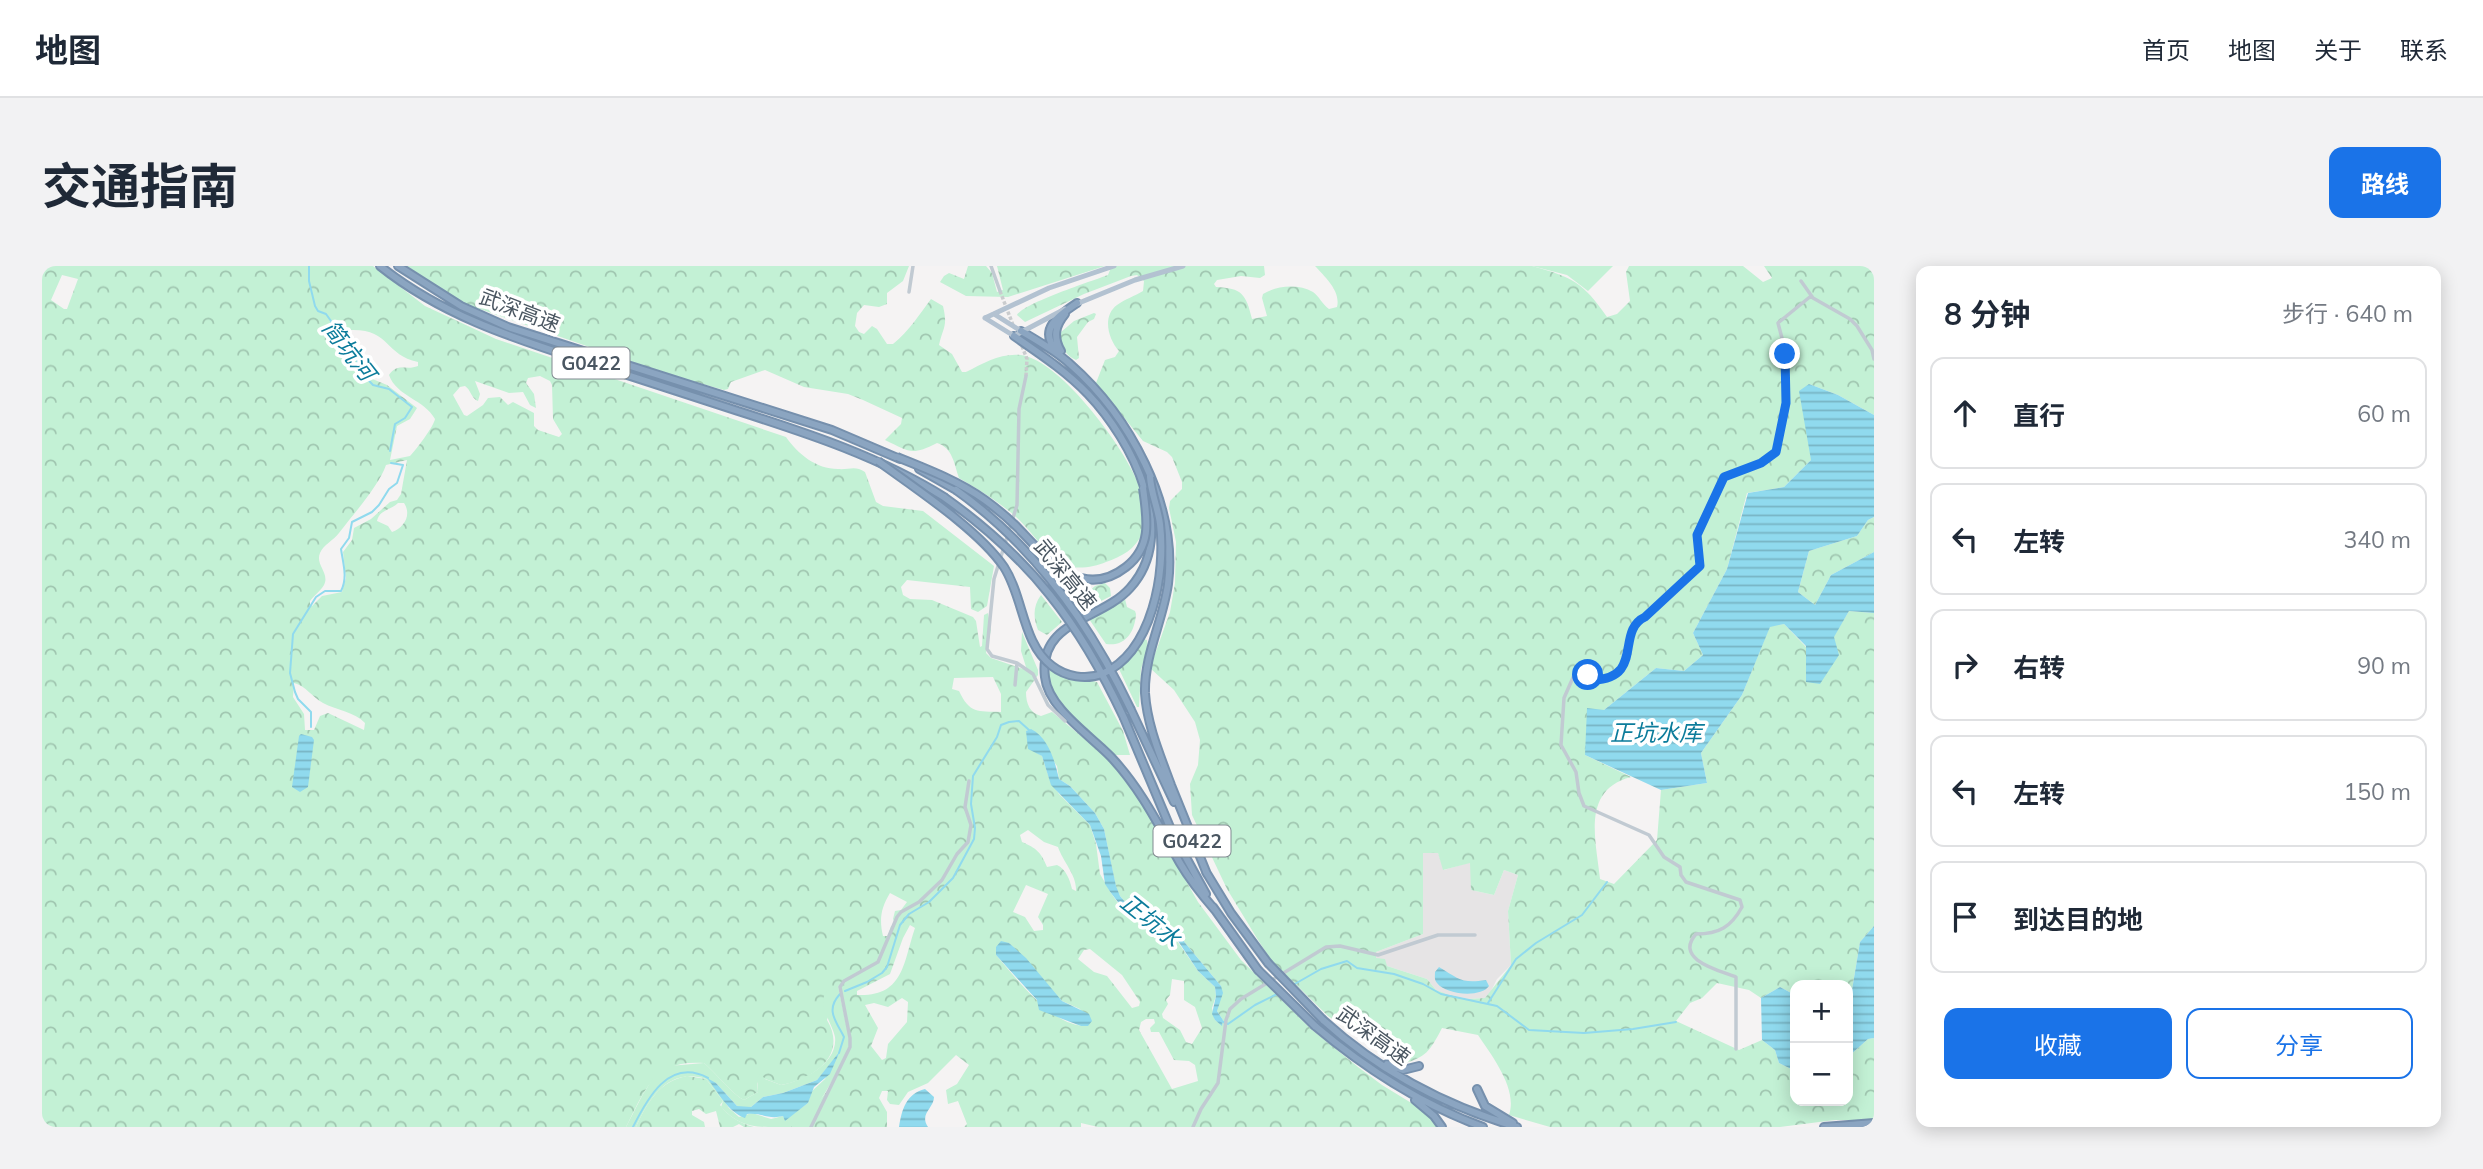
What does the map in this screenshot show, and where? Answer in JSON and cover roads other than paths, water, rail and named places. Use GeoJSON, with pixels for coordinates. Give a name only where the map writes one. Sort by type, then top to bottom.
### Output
{"type":"FeatureCollection","features":[{"type":"Feature","properties":{"kind":"highway","name":"武深高速"},"geometry":{"type":"LineString","coordinates":[[380,266],[443,308],[472,322],[533,345],[813,435],[878,461],[913,478],[976,520],[1005,545],[1049,593],[1093,655],[1124,719],[1172,832],[1214,910],[1258,970],[1347,1053],[1408,1094],[1483,1127]]}},
{"type":"Feature","properties":{"kind":"highway","name":"武深高速"},"geometry":{"type":"LineString","coordinates":[[398,266],[461,306],[508,327],[818,426],[897,457],[957,490],[1004,528],[1042,568],[1093,637],[1131,710],[1207,874],[1231,913],[1290,989],[1323,1020],[1368,1055],[1438,1097],[1475,1113],[1519,1127]]}},
{"type":"Feature","properties":{"kind":"highway"},"geometry":{"type":"LineString","coordinates":[[1077,303],[1062,318],[1055,334],[1058,348],[1119,419],[1157,492],[1165,519],[1170,570],[1165,601],[1147,667],[1148,715],[1158,751],[1207,874]]}},
{"type":"Feature","properties":{"kind":"highway"},"geometry":{"type":"LineString","coordinates":[[1021,331],[1066,360]]}},
{"type":"Feature","properties":{"kind":"highway"},"geometry":{"type":"LineString","coordinates":[[1013,336],[1059,368],[1098,405],[1125,446],[1143,488],[1153,530],[1145,566],[1134,583],[1122,596],[1058,635],[1048,651],[1045,677],[1049,693],[1135,785],[1180,864],[1214,910]]}},
{"type":"Feature","properties":{"kind":"highway"},"geometry":{"type":"LineString","coordinates":[[897,457],[931,470],[986,500],[1056,566],[1083,579],[1099,579],[1118,572],[1139,554],[1147,532],[1147,508],[1143,488]]}},
{"type":"Feature","properties":{"kind":"highway"},"geometry":{"type":"LineString","coordinates":[[878,461],[931,500],[991,551],[1012,580],[1038,652],[1054,668],[1079,677],[1096,676],[1124,659],[1151,613],[1161,571],[1161,547],[1157,508],[1150,477]]}},
{"type":"Feature","properties":{"kind":"highway"},"geometry":{"type":"LineString","coordinates":[[1368,1055],[1399,1069],[1419,1066]]}},
{"type":"Feature","properties":{"kind":"highway"},"geometry":{"type":"LineString","coordinates":[[1477,1089],[1481,1101],[1490,1110],[1519,1127]]}},
{"type":"Feature","properties":{"kind":"highway"},"geometry":{"type":"LineString","coordinates":[[1408,1094],[1434,1116],[1442,1127]]}},
{"type":"Feature","properties":{"kind":"highway"},"geometry":{"type":"LineString","coordinates":[[1824,1127],[1874,1123]]}},
{"type":"Feature","properties":{"kind":"main road"},"geometry":{"type":"LineString","coordinates":[[1114,266],[1049,288],[985,318],[1013,336],[1077,303],[1135,280],[1183,266]]}},
{"type":"Feature","properties":{"kind":"main road"},"geometry":{"type":"LineString","coordinates":[[994,314],[1021,331]]}},
{"type":"Feature","properties":{"kind":"street"},"geometry":{"type":"LineString","coordinates":[[909,292],[913,266]]}},
{"type":"Feature","properties":{"kind":"street"},"geometry":{"type":"LineString","coordinates":[[991,266],[1000,291]]}},
{"type":"Feature","properties":{"kind":"street"},"geometry":{"type":"LineString","coordinates":[[1801,281],[1811,296],[1827,308],[1850,319],[1869,344],[1874,359]]}},
{"type":"Feature","properties":{"kind":"street"},"geometry":{"type":"LineString","coordinates":[[1736,1049],[1736,977],[1701,964],[1694,956],[1691,946],[1696,934],[1721,932],[1727,927],[1742,907],[1740,900],[1686,882],[1679,867],[1664,857],[1649,835],[1584,806],[1576,772],[1561,745],[1563,705],[1575,673],[1581,672],[1593,680],[1604,680],[1623,667],[1637,620],[1645,617],[1697,572],[1700,566],[1697,535],[1724,477],[1761,463],[1776,452],[1787,392],[1783,342],[1778,323],[1811,296]]}},
{"type":"Feature","properties":{"kind":"street"},"geometry":{"type":"LineString","coordinates":[[1026,376],[1020,409],[1017,505],[995,579],[987,646],[992,656],[1017,663],[1032,674],[1045,701],[1065,721]]}},
{"type":"Feature","properties":{"kind":"street"},"geometry":{"type":"LineString","coordinates":[[1014,685],[1017,663]]}},
{"type":"Feature","properties":{"kind":"street"},"geometry":{"type":"LineString","coordinates":[[811,1127],[850,1047],[840,987],[844,981],[878,962],[897,917],[919,902],[942,880],[968,842],[971,825],[965,807],[969,780]]}},
{"type":"Feature","properties":{"kind":"street"},"geometry":{"type":"LineString","coordinates":[[1193,1127],[1218,1083],[1225,1023],[1230,1009],[1241,999],[1326,947],[1340,946],[1378,955],[1438,935],[1475,935]]}},
{"type":"Feature","properties":{"kind":"water","name":"正坑水库"},"geometry":{"type":"Polygon","coordinates":[[[1809,384],[1838,395],[1874,415],[1874,517],[1868,520],[1857,536],[1809,551],[1798,592],[1815,605],[1831,575],[1874,552],[1874,613],[1849,611],[1834,637],[1839,655],[1820,684],[1806,682],[1806,646],[1784,624],[1770,627],[1742,695],[1701,753],[1707,783],[1661,790],[1585,755],[1587,708],[1604,710],[1656,668],[1684,671],[1703,655],[1693,633],[1727,569],[1748,493],[1784,487],[1811,460],[1799,391],[1809,384]]]}},
{"type":"Feature","properties":{"kind":"water"},"geometry":{"type":"Polygon","coordinates":[[[1031,729],[1047,744],[1059,779],[1070,786],[1095,813],[1104,829],[1120,896],[1126,903],[1140,908],[1176,932],[1221,986],[1223,993],[1217,1011],[1223,1020],[1222,1026],[1212,1014],[1215,987],[1198,971],[1178,941],[1147,919],[1124,910],[1105,884],[1101,856],[1090,825],[1051,785],[1042,756],[1028,749],[1026,731],[1031,729]]]}},
{"type":"Feature","properties":{"kind":"water"},"geometry":{"type":"Polygon","coordinates":[[[301,734],[314,740],[308,787],[300,792],[292,787],[301,734]]]}},
{"type":"Feature","properties":{"kind":"water"},"geometry":{"type":"Polygon","coordinates":[[[1874,926],[1874,1038],[1868,1039],[1853,1052],[1853,984],[1860,942],[1874,926]]]}},
{"type":"Feature","properties":{"kind":"water"},"geometry":{"type":"Polygon","coordinates":[[[1001,941],[1009,943],[1026,958],[1062,1001],[1089,1014],[1092,1021],[1088,1026],[1081,1026],[1039,1010],[1037,1000],[996,955],[996,947],[1001,941]]]}},
{"type":"Feature","properties":{"kind":"water"},"geometry":{"type":"Polygon","coordinates":[[[1439,967],[1461,979],[1486,980],[1489,986],[1479,992],[1463,994],[1448,990],[1435,981],[1435,972],[1439,967]]]}},
{"type":"Feature","properties":{"kind":"water"},"geometry":{"type":"Polygon","coordinates":[[[1780,987],[1790,992],[1790,1068],[1779,1063],[1775,1050],[1762,1040],[1761,998],[1780,987]]]}},
{"type":"Feature","properties":{"kind":"water"},"geometry":{"type":"Polygon","coordinates":[[[840,1051],[830,1074],[814,1087],[808,1103],[785,1121],[783,1116],[747,1114],[745,1118],[739,1115],[724,1101],[707,1078],[716,1083],[737,1106],[751,1107],[763,1097],[783,1093],[817,1080],[840,1051]]]}},
{"type":"Feature","properties":{"kind":"water"},"geometry":{"type":"Polygon","coordinates":[[[925,1089],[934,1097],[925,1118],[928,1127],[899,1127],[909,1098],[925,1089]]]}},
{"type":"Feature","properties":{"kind":"waterway","name":"简坑河"},"geometry":{"type":"LineString","coordinates":[[309,266],[309,281],[315,306],[318,311],[326,314],[335,336],[356,357],[360,371],[373,385],[389,389],[412,407],[405,418],[395,424],[390,451]]}},
{"type":"Feature","properties":{"kind":"waterway","name":"简坑河"},"geometry":{"type":"LineString","coordinates":[[311,727],[311,712],[298,699],[290,673],[293,634],[316,597],[325,591],[341,591],[345,576],[341,549],[349,538],[352,522],[372,512],[389,489],[397,483],[403,465],[391,463]]}},
{"type":"Feature","properties":{"kind":"waterway","name":"正坑水"},"geometry":{"type":"LineString","coordinates":[[845,991],[882,973],[887,967],[900,925],[909,914],[929,902],[953,878],[974,839],[971,804],[973,776],[997,737],[1001,725],[1019,721],[1029,730]]}},
{"type":"Feature","properties":{"kind":"waterway","name":"正坑水"},"geometry":{"type":"LineString","coordinates":[[1488,1003],[1516,959],[1536,943],[1582,915],[1607,882]]}},
{"type":"Feature","properties":{"kind":"waterway","name":"正坑水"},"geometry":{"type":"LineString","coordinates":[[1293,985],[1321,969],[1347,961],[1357,968],[1394,974],[1423,984],[1441,994],[1497,1006],[1529,1030],[1584,1033],[1676,1022]]}},
{"type":"Feature","properties":{"kind":"waterway","name":"正坑水"},"geometry":{"type":"LineString","coordinates":[[1221,1021],[1228,1024],[1255,1005],[1279,993]]}},
{"type":"Feature","properties":{"kind":"waterway","name":"正坑水"},"geometry":{"type":"LineString","coordinates":[[839,1053],[844,1037],[835,1021],[833,1005],[840,994]]}},
{"type":"Feature","properties":{"kind":"waterway","name":"正坑水"},"geometry":{"type":"LineString","coordinates":[[633,1127],[653,1094],[671,1077],[694,1073],[708,1078]]}},
{"type":"Feature","properties":{"kind":"tunnel"},"geometry":{"type":"LineString","coordinates":[[1000,291],[1013,325]]}},
{"type":"Feature","properties":{"kind":"tunnel"},"geometry":{"type":"LineString","coordinates":[[1020,341],[1027,359],[1026,376]]}}]}
